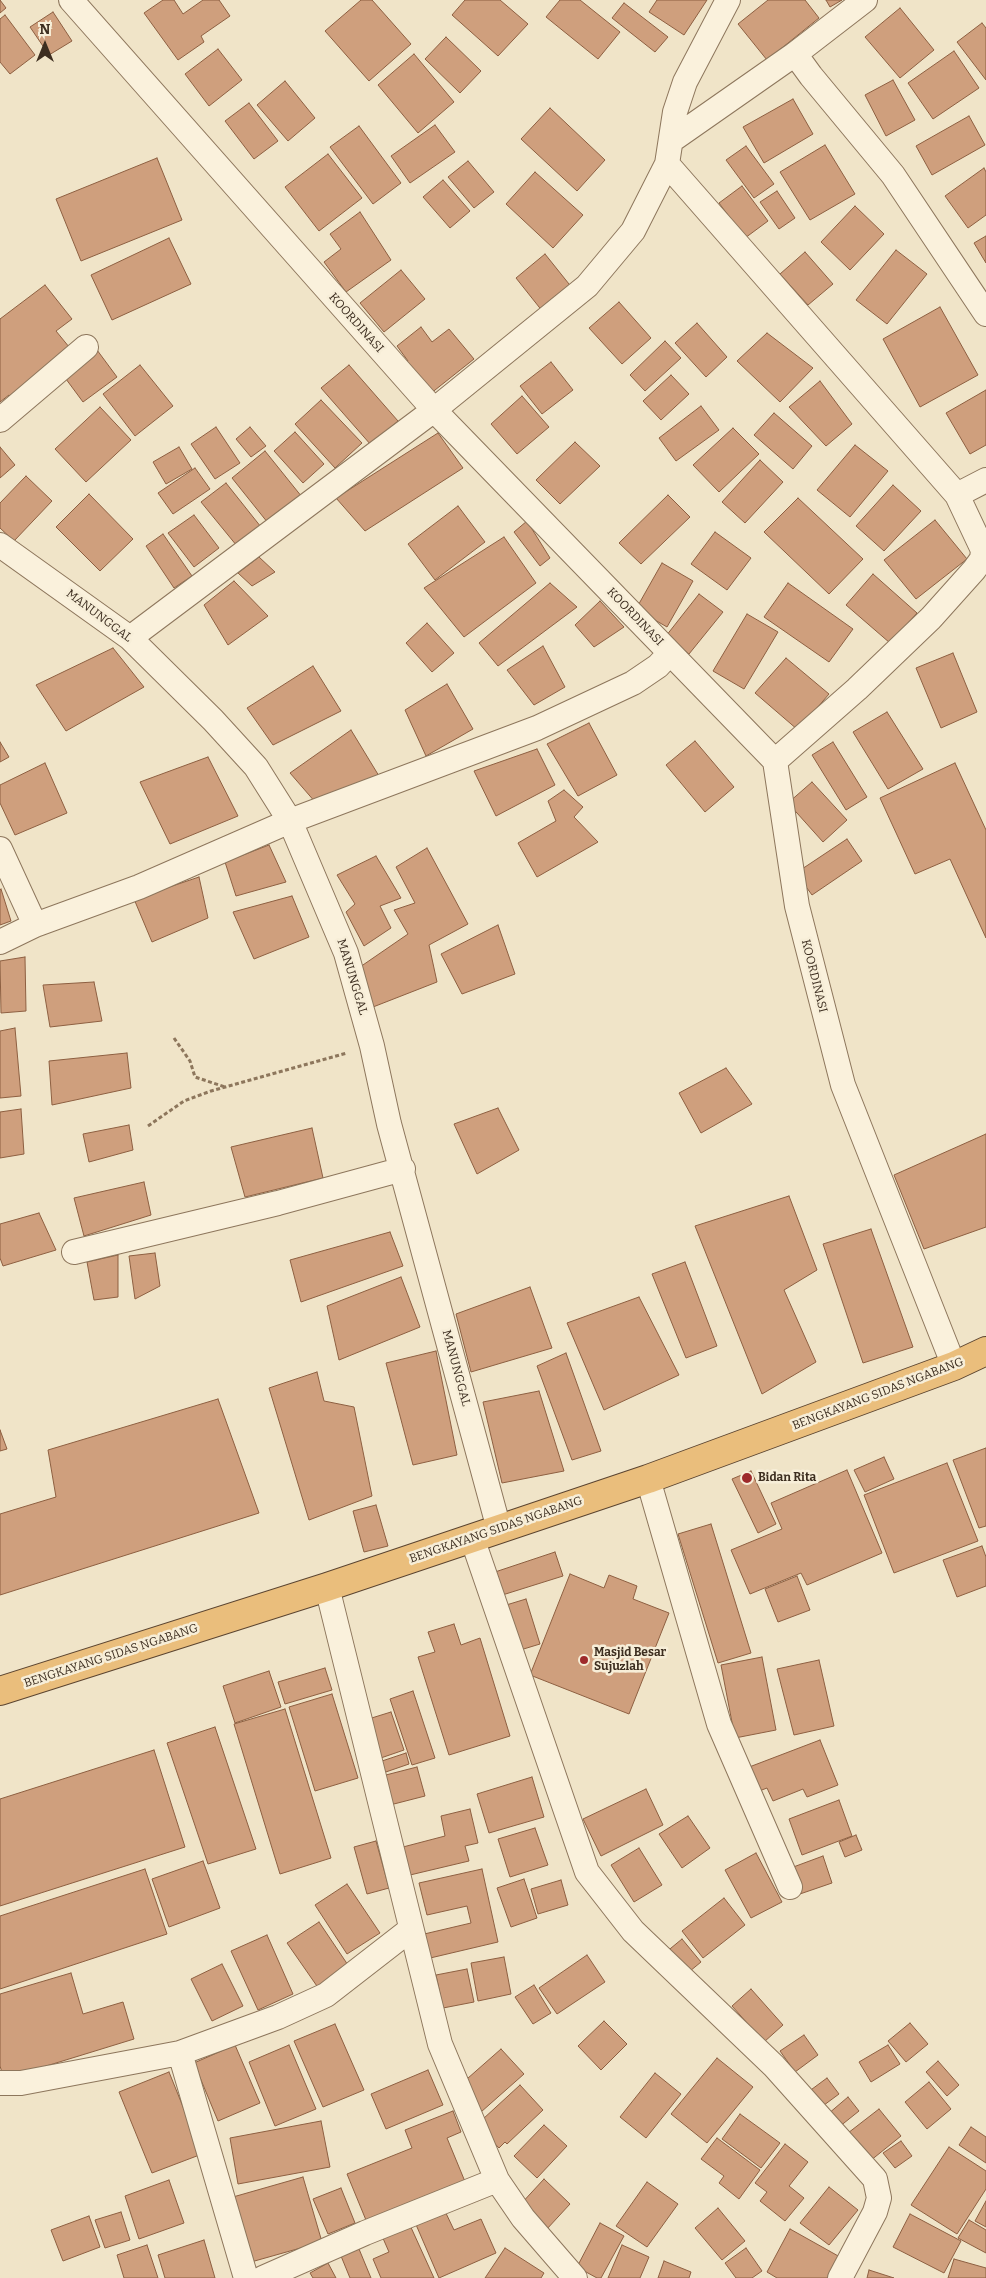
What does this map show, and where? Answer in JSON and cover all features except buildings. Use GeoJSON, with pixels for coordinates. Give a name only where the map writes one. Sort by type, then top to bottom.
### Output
{"type":"FeatureCollection","features":[{"type":"Feature","properties":{"kind":"highway","name":"BENGKAYANG SIDAS NGABANG"},"geometry":{"type":"LineString","coordinates":[[0,1691],[327,1587],[648,1480],[954,1366],[986,1351]]}},
{"type":"Feature","properties":{"kind":"street","name":"KOORDINASI"},"geometry":{"type":"LineString","coordinates":[[71,0],[311,274],[434,410],[775,761],[797,906],[843,1085],[954,1366]]}},
{"type":"Feature","properties":{"kind":"street"},"geometry":{"type":"LineString","coordinates":[[130,638],[434,410],[587,286],[633,231],[667,164],[675,112],[685,82],[728,0]]}},
{"type":"Feature","properties":{"kind":"street"},"geometry":{"type":"LineString","coordinates":[[672,140],[796,54],[865,0]]}},
{"type":"Feature","properties":{"kind":"street"},"geometry":{"type":"LineString","coordinates":[[796,54],[810,76],[893,175],[986,314]]}},
{"type":"Feature","properties":{"kind":"street"},"geometry":{"type":"LineString","coordinates":[[667,164],[957,495],[983,550],[982,558],[974,570],[931,618],[864,682],[775,761]]}},
{"type":"Feature","properties":{"kind":"street"},"geometry":{"type":"LineString","coordinates":[[0,420],[86,347]]}},
{"type":"Feature","properties":{"kind":"street"},"geometry":{"type":"LineString","coordinates":[[957,495],[986,480]]}},
{"type":"Feature","properties":{"kind":"street","name":"MANUNGGAL"},"geometry":{"type":"LineString","coordinates":[[0,545],[130,638],[256,767],[290,821],[346,953],[372,1046],[389,1124],[499,1529]]}},
{"type":"Feature","properties":{"kind":"street"},"geometry":{"type":"LineString","coordinates":[[0,942],[35,925],[139,887],[290,821],[537,728],[633,683],[658,666],[670,653]]}},
{"type":"Feature","properties":{"kind":"street"},"geometry":{"type":"LineString","coordinates":[[0,849],[35,925]]}},
{"type":"Feature","properties":{"kind":"street"},"geometry":{"type":"LineString","coordinates":[[74,1252],[269,1206],[403,1170]]}},
{"type":"Feature","properties":{"kind":"street"},"geometry":{"type":"LineString","coordinates":[[648,1480],[719,1724],[790,1887]]}},
{"type":"Feature","properties":{"kind":"street"},"geometry":{"type":"LineString","coordinates":[[472,1538],[587,1872],[633,1931],[774,2066],[875,2179],[879,2198],[875,2212],[840,2278]]}},
{"type":"Feature","properties":{"kind":"street"},"geometry":{"type":"LineString","coordinates":[[327,1587],[440,2044],[497,2180],[523,2218],[575,2278]]}},
{"type":"Feature","properties":{"kind":"street"},"geometry":{"type":"LineString","coordinates":[[0,2083],[20,2083],[180,2053],[278,2017],[326,1995],[411,1929]]}},
{"type":"Feature","properties":{"kind":"street"},"geometry":{"type":"LineString","coordinates":[[180,2053],[246,2278]]}},
{"type":"Feature","properties":{"kind":"street"},"geometry":{"type":"LineString","coordinates":[[263,2278],[365,2233],[497,2180]]}},
{"type":"Feature","properties":{"kind":"path"},"geometry":{"type":"LineString","coordinates":[[174,1038],[190,1061],[195,1077],[226,1087]]}},
{"type":"Feature","properties":{"kind":"path"},"geometry":{"type":"LineString","coordinates":[[148,1126],[184,1101],[226,1087],[372,1046]]}},
{"type":"Feature","properties":{"kind":"place","name":"Bidan Rita"},"geometry":{"type":"Point","coordinates":[747,1478]}},
{"type":"Feature","properties":{"kind":"place","name":"Masjid Besar Sujuzlah"},"geometry":{"type":"Point","coordinates":[584,1660]}}]}
